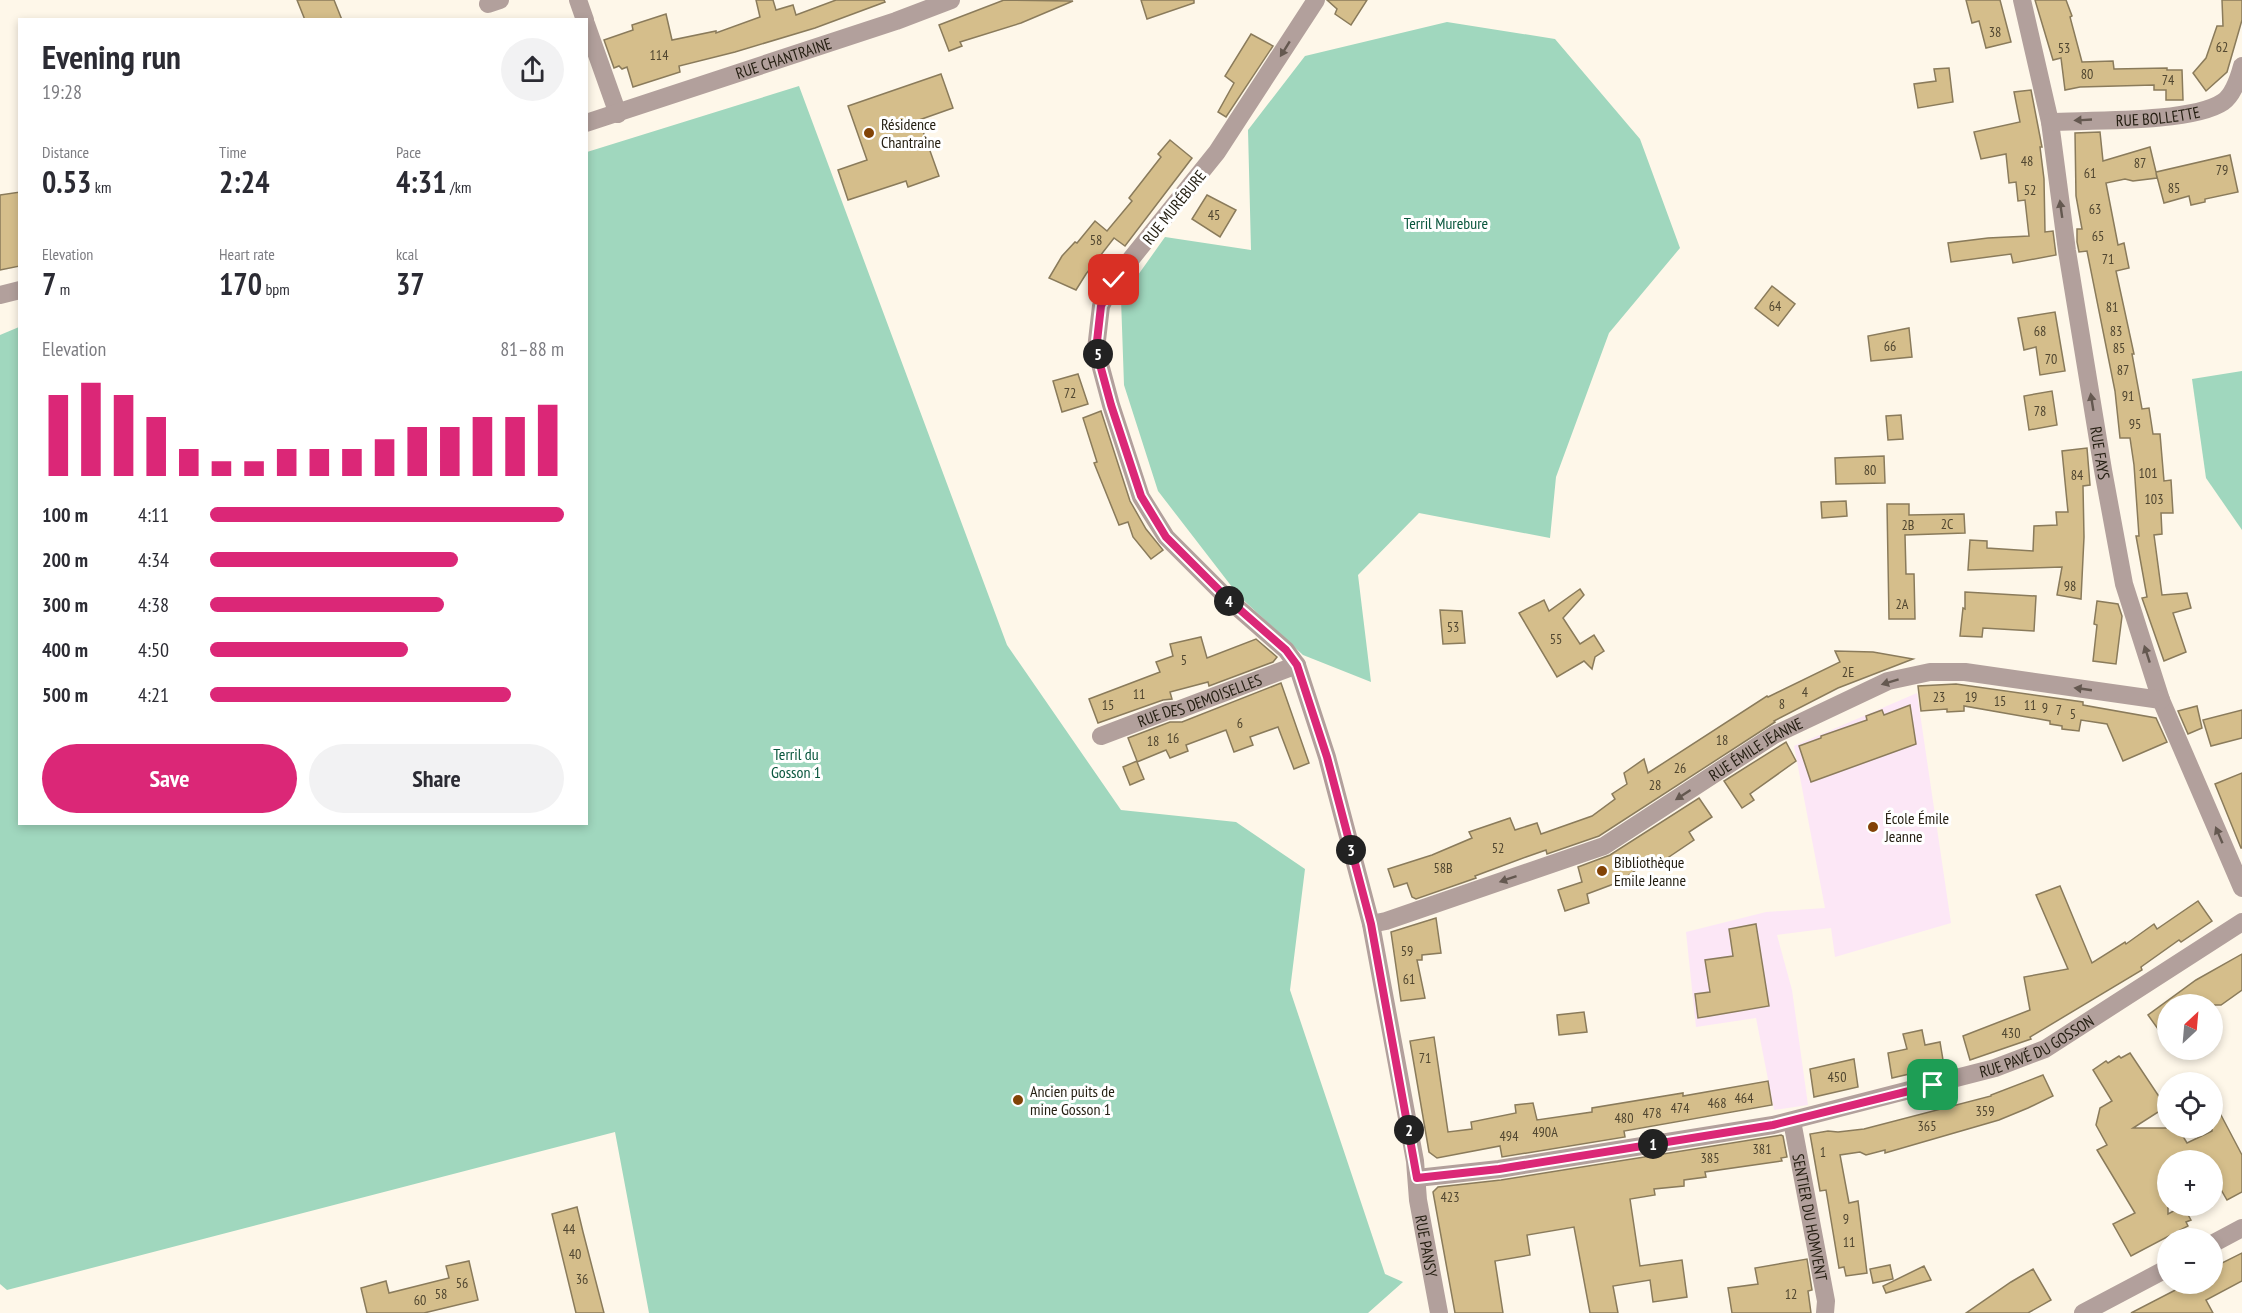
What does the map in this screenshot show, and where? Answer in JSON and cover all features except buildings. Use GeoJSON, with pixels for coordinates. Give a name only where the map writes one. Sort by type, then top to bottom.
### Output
{"type":"FeatureCollection","features":[{"type":"Feature","properties":{"kind":"street"},"geometry":{"type":"LineString","coordinates":[[578,0],[584,18]]}},
{"type":"Feature","properties":{"kind":"street","name":"RUE CHANTRAINE"},"geometry":{"type":"LineString","coordinates":[[588,122],[896,21],[951,0]]}},
{"type":"Feature","properties":{"kind":"street","name":"RUE MURÉBURE"},"geometry":{"type":"LineString","coordinates":[[1316,0],[1217,152],[1114,280],[1101,306],[1096,350],[1111,405],[1141,496],[1166,537],[1230,601],[1286,650],[1297,665],[1327,757],[1371,924],[1417,1178]]}},
{"type":"Feature","properties":{"kind":"street","name":"RUE FAYS"},"geometry":{"type":"LineString","coordinates":[[2022,0],[2050,122],[2067,251],[2124,584],[2161,700],[2242,888]]}},
{"type":"Feature","properties":{"kind":"street"},"geometry":{"type":"LineString","coordinates":[[588,30],[618,114]]}},
{"type":"Feature","properties":{"kind":"street","name":"RUE BOLLETTE"},"geometry":{"type":"LineString","coordinates":[[2050,122],[2187,116],[2224,102],[2242,66]]}},
{"type":"Feature","properties":{"kind":"street"},"geometry":{"type":"LineString","coordinates":[[0,294],[18,290]]}},
{"type":"Feature","properties":{"kind":"street","name":"RUE DES DEMOISELLES"},"geometry":{"type":"LineString","coordinates":[[1101,736],[1297,665]]}},
{"type":"Feature","properties":{"kind":"street","name":"RUE ÉMILE JEANNE"},"geometry":{"type":"LineString","coordinates":[[1371,924],[1386,921],[1604,846],[1774,735],[1887,681],[1930,672],[1965,672],[2161,700]]}},
{"type":"Feature","properties":{"kind":"street","name":"RUE PAVÉ DU GOSSON"},"geometry":{"type":"LineString","coordinates":[[1417,1178],[1499,1169],[1792,1121],[1995,1068],[2045,1049],[2242,922]]}},
{"type":"Feature","properties":{"kind":"street","name":"SENTIER DU HOMVENT"},"geometry":{"type":"LineString","coordinates":[[1792,1121],[1826,1302],[1825,1313]]}},
{"type":"Feature","properties":{"kind":"street","name":"RUE PANSY"},"geometry":{"type":"LineString","coordinates":[[1417,1178],[1418,1200],[1439,1313]]}},
{"type":"Feature","properties":{"kind":"street"},"geometry":{"type":"LineString","coordinates":[[2223,1238],[2242,1228]]}},
{"type":"Feature","properties":{"kind":"street"},"geometry":{"type":"LineString","coordinates":[[2084,1313],[2157,1274]]}},
{"type":"Feature","properties":{"kind":"shaded area","name":"École Émile Jeanne"},"geometry":{"type":"Polygon","coordinates":[[[1917,693],[1951,923],[1835,957],[1831,928],[1777,935],[1792,990],[1808,1105],[1774,1110],[1756,1018],[1696,1027],[1686,932],[1766,912],[1825,908],[1794,746],[1917,693]]]}},
{"type":"Feature","properties":{"kind":"green space","name":"Terril Murebure"},"geometry":{"type":"Polygon","coordinates":[[[1447,22],[1555,39],[1640,139],[1680,248],[1609,333],[1556,477],[1550,538],[1419,513],[1358,575],[1371,682],[1303,655],[1239,596],[1158,491],[1124,385],[1121,299],[1165,237],[1251,250],[1248,130],[1305,56],[1447,22]]]}},
{"type":"Feature","properties":{"kind":"green space","name":"Terril du Gosson 1"},"geometry":{"type":"Polygon","coordinates":[[[799,86],[1007,645],[1121,810],[1236,822],[1305,869],[1290,990],[1385,1274],[1403,1282],[1368,1313],[649,1313],[615,1132],[7,1290],[0,1284],[0,335],[18,327],[18,825],[588,825],[588,152],[799,86]]]}},
{"type":"Feature","properties":{"kind":"green space"},"geometry":{"type":"Polygon","coordinates":[[[2242,371],[2242,530],[2206,478],[2192,379],[2242,371]]]}},
{"type":"Feature","properties":{"kind":"place","name":"Résidence Chantraine"},"geometry":{"type":"Point","coordinates":[869,133]}},
{"type":"Feature","properties":{"kind":"place","name":"École Émile Jeanne"},"geometry":{"type":"Point","coordinates":[1873,827]}},
{"type":"Feature","properties":{"kind":"place","name":"Bibliothèque Emile Jeanne"},"geometry":{"type":"Point","coordinates":[1602,871]}},
{"type":"Feature","properties":{"kind":"place","name":"Ancien puits de mine Gosson 1"},"geometry":{"type":"Point","coordinates":[1018,1100]}},
{"type":"Feature","properties":{"kind":"route"},"geometry":{"type":"LineString","coordinates":[[1114,280],[1101,306],[1096,350],[1111,405],[1141,496],[1166,537],[1230,601],[1286,650],[1297,665],[1327,757],[1371,924],[1417,1178],[1499,1169],[1773,1125],[1933,1085]]}}]}
